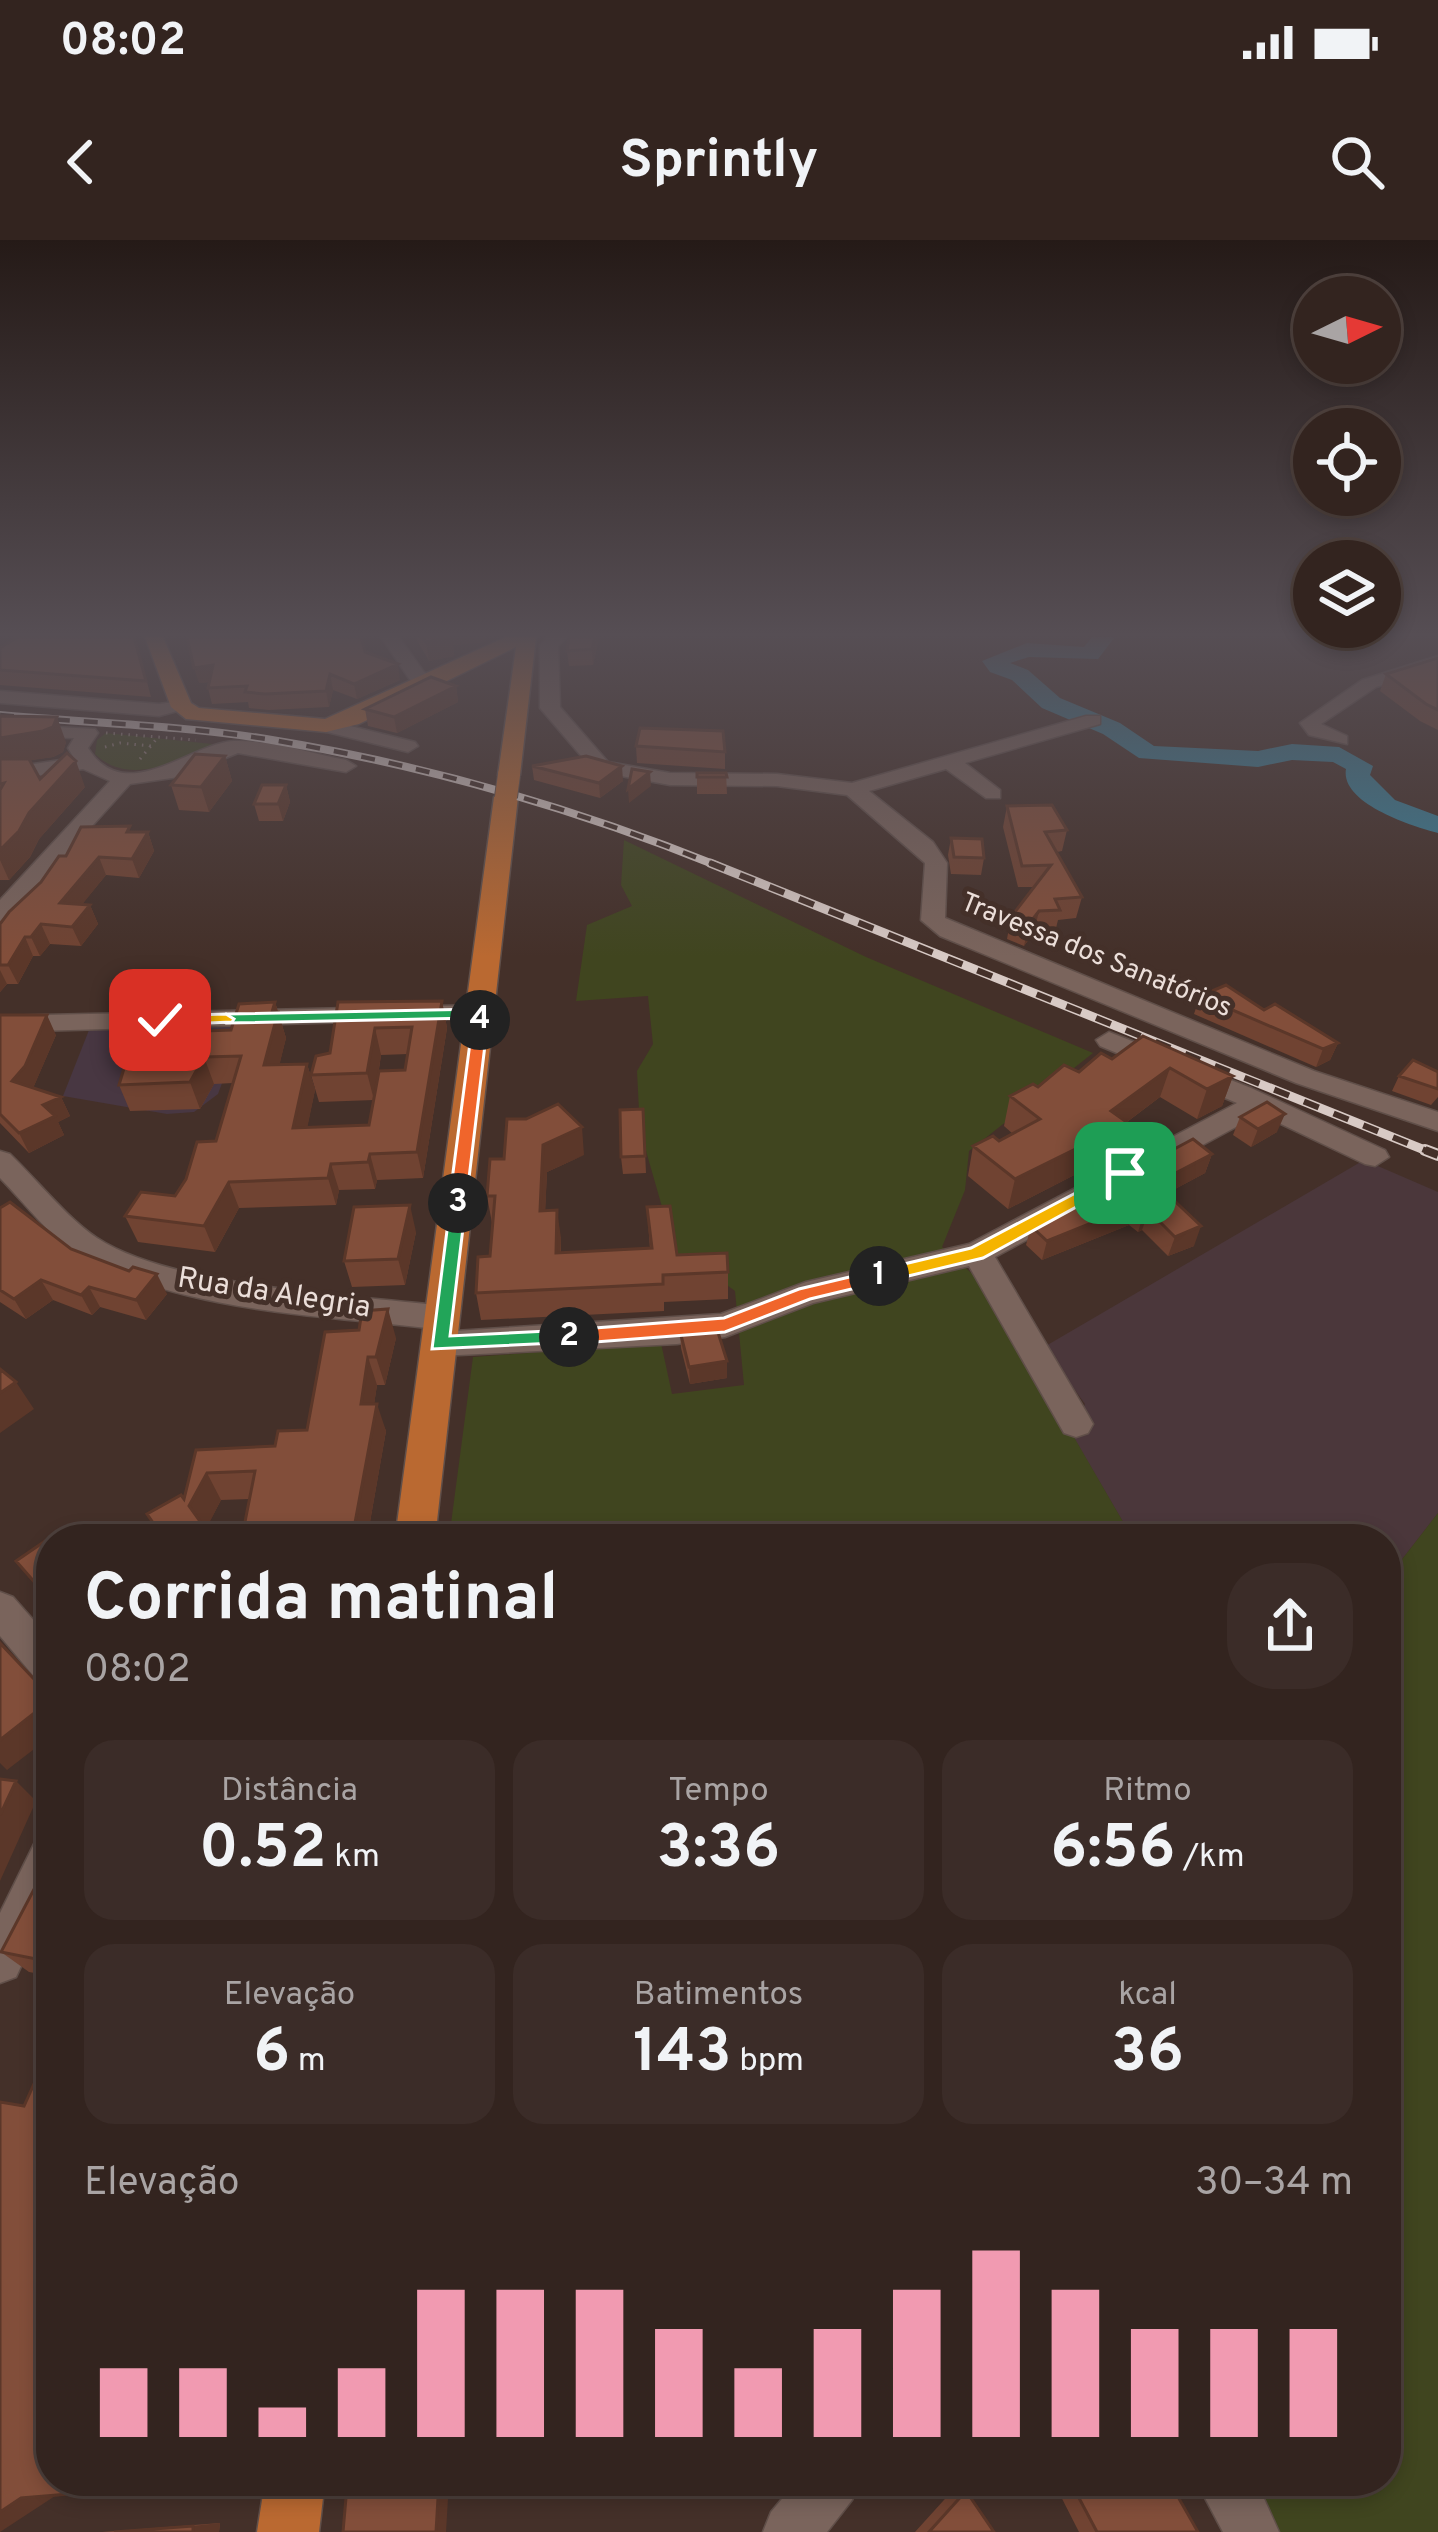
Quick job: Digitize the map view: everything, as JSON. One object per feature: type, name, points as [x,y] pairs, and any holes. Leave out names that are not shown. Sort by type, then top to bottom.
[{"type":"main road","points":[[417,1524],[513,744]]},
{"type":"main road","points":[[288,2532],[293,2496]]},
{"type":"street","points":[[81,744],[78,748],[97,772],[125,777],[177,771],[231,747],[346,766]]},
{"type":"street","points":[[400,744],[408,746]]},
{"type":"street","points":[[581,744],[601,767],[670,778],[777,780],[853,789],[1007,744]]},
{"type":"street","points":[[0,775],[87,755]]},
{"type":"street","points":[[949,760],[994,794]]},
{"type":"street","points":[[0,914],[125,777]]},
{"type":"street","name":"Travessa dos Sanatórios","points":[[853,789],[925,847],[936,863],[934,920],[948,931],[1305,1077],[1438,1122]]},
{"type":"street","points":[[0,1024],[481,1013]]},
{"type":"street","points":[[1109,1040],[1375,1157]]},
{"type":"street","name":"Rua da Alegria","points":[[0,1161],[87,1246],[162,1276],[441,1331],[676,1332],[725,1325],[806,1293],[976,1253],[1257,1104]]},
{"type":"street","points":[[976,1253],[1076,1424]]},
{"type":"street","points":[[0,1609],[36,1651]]},
{"type":"street","points":[[0,1960],[36,1886]]},
{"type":"street","points":[[791,2532],[821,2496]]},
{"type":"street","points":[[1234,2496],[1251,2532]]},
{"type":"path","points":[[211,744],[231,747]]},
{"type":"path","points":[[87,755],[151,746]]},
{"type":"path","points":[[125,777],[151,746]]},
{"type":"shaded area","points":[[244,1023],[218,1094],[194,1112],[167,1114],[63,1096],[91,1025]]},
{"type":"shaded area","points":[[1364,1160],[1438,1192],[1438,1513],[1401,1561],[1401,1524],[1124,1524],[1071,1433],[1085,1404],[1044,1347]]},
{"type":"green space","points":[[96,744],[213,746],[138,770],[108,764],[95,754]]},
{"type":"green space","points":[[624,840],[866,957],[1093,1053],[969,1151],[965,1190],[942,1247],[987,1287],[1124,1524],[451,1524],[473,1357],[661,1343],[672,1394],[744,1385],[735,1291],[712,1274],[679,1266],[640,1130],[637,1071],[653,1044],[648,996],[576,1001],[587,925],[632,906],[621,885]]},
{"type":"green space","points":[[1438,1513],[1438,2532],[1232,2532],[1232,2496],[1401,2496],[1401,1561]]},
{"type":"building","points":[[724,744],[725,752],[636,746]]},
{"type":"building","points":[[67,753],[76,761],[0,850],[4,783],[0,784],[0,759],[29,759],[40,779]]},
{"type":"building","points":[[195,754],[225,756],[201,787],[171,785]]},
{"type":"building","points":[[586,756],[622,766],[599,783],[532,766]]},
{"type":"building","points":[[632,769],[650,772],[628,789]]},
{"type":"building","points":[[697,773],[726,773],[727,777],[697,777]]},
{"type":"building","points":[[262,785],[286,785],[278,804],[254,804]]},
{"type":"building","points":[[1052,805],[1067,830],[1045,832],[1082,897],[1055,899],[1060,910],[1039,911],[1029,924],[1011,917],[1051,865],[1022,866],[1007,806]]},
{"type":"building","points":[[130,826],[127,832],[148,832],[132,859],[99,857],[60,903],[90,905],[72,927],[41,924],[31,937],[25,937],[8,965],[0,965],[0,924],[59,856],[66,856],[81,827]]},
{"type":"building","points":[[951,838],[982,839],[984,858],[954,857]]},
{"type":"building","points":[[1226,985],[1264,1010],[1275,1004],[1338,1043],[1323,1049],[1200,996]]},
{"type":"building","points":[[442,1001],[417,1152],[370,1154],[368,1162],[331,1164],[328,1178],[229,1182],[204,1226],[125,1216],[141,1192],[175,1196],[186,1179],[197,1142],[216,1141],[241,1056],[204,1057],[190,1082],[119,1085],[140,1015],[183,1014],[176,1032],[231,1030],[239,1004],[275,1002],[272,1012],[278,1012],[264,1065],[307,1064],[293,1128],[369,1125],[379,1071],[405,1070],[412,1027],[375,1028],[367,1073],[311,1075],[316,1056],[330,1053],[338,1002]]},
{"type":"building","points":[[0,1015],[47,1015],[25,1066],[12,1081],[61,1097],[43,1105],[55,1116],[19,1133],[0,1114]]},
{"type":"building","points":[[1143,1036],[1233,1076],[1207,1089],[1170,1068],[1111,1111],[1128,1123],[1015,1179],[973,1146],[993,1136],[999,1141],[1040,1119],[1010,1096],[1033,1084],[1038,1087],[1064,1065],[1079,1072],[1101,1053],[1112,1059]]},
{"type":"building","points":[[1413,1060],[1438,1072],[1438,1089],[1399,1076]]},
{"type":"building","points":[[1267,1102],[1285,1114],[1258,1129],[1240,1117]]},
{"type":"building","points":[[558,1104],[582,1127],[543,1145],[540,1211],[557,1210],[556,1253],[652,1248],[647,1207],[670,1206],[677,1255],[727,1253],[728,1272],[663,1275],[663,1284],[476,1293],[478,1257],[490,1256],[495,1196],[487,1196],[490,1159],[504,1159],[507,1119],[526,1119]]},
{"type":"building","points":[[643,1109],[645,1156],[621,1157],[620,1110]]},
{"type":"building","points":[[1193,1139],[1212,1154],[1170,1176],[1178,1182],[1162,1189],[1201,1226],[1175,1237],[1149,1211],[1144,1213],[1136,1205],[1047,1241],[1031,1226]]},
{"type":"building","points":[[10,1202],[71,1249],[129,1271],[133,1267],[157,1274],[136,1300],[89,1287],[81,1295],[41,1280],[14,1299],[0,1290],[0,1208]]},
{"type":"building","points":[[410,1205],[398,1259],[344,1261],[354,1207]]},
{"type":"building","points":[[388,1309],[376,1357],[368,1357],[361,1404],[377,1404],[355,1524],[245,1524],[255,1471],[207,1473],[189,1506],[202,1524],[154,1524],[147,1514],[181,1495],[184,1499],[196,1450],[275,1446],[278,1431],[307,1430],[325,1332],[359,1330],[362,1311]]},
{"type":"building","points":[[716,1326],[727,1361],[689,1367],[680,1331]]},
{"type":"building","points":[[0,1369],[16,1382],[0,1393]]},
{"type":"building","points":[[36,1547],[36,1584],[16,1561]]},
{"type":"building","points":[[0,1643],[36,1681],[36,1712],[0,1740]]},
{"type":"building","points":[[0,1779],[16,1781],[0,1815]]},
{"type":"building","points":[[36,1886],[36,1959],[1,1952]]},
{"type":"building","points":[[36,2079],[36,2496],[45,2496],[21,2498],[0,2512],[0,2102],[24,2106]]},
{"type":"building","points":[[346,2496],[438,2496],[436,2532],[343,2532]]},
{"type":"building","points":[[961,2496],[969,2496],[994,2532],[929,2532]]},
{"type":"building","points":[[1078,2496],[1178,2496],[1198,2532],[1097,2532]]},
{"type":"building","points":[[193,2526],[193,2532],[114,2532]]},
{"type":"waterway","points":[[1135,744],[1148,753],[1258,759],[1292,752],[1339,755],[1360,766],[1356,776],[1385,806],[1438,825]]},
{"type":"railway","points":[[293,744],[382,761],[552,806],[711,864]]},
{"type":"railway","points":[[711,864],[718,866]]},
{"type":"railway","points":[[711,864],[1432,1153]]},
{"type":"railway","points":[[1425,1150],[1438,1155]]},
{"type":"route","points":[[160,1020],[481,1013],[439,1344],[676,1332],[725,1325],[806,1293],[976,1253],[1125,1173]]}]
